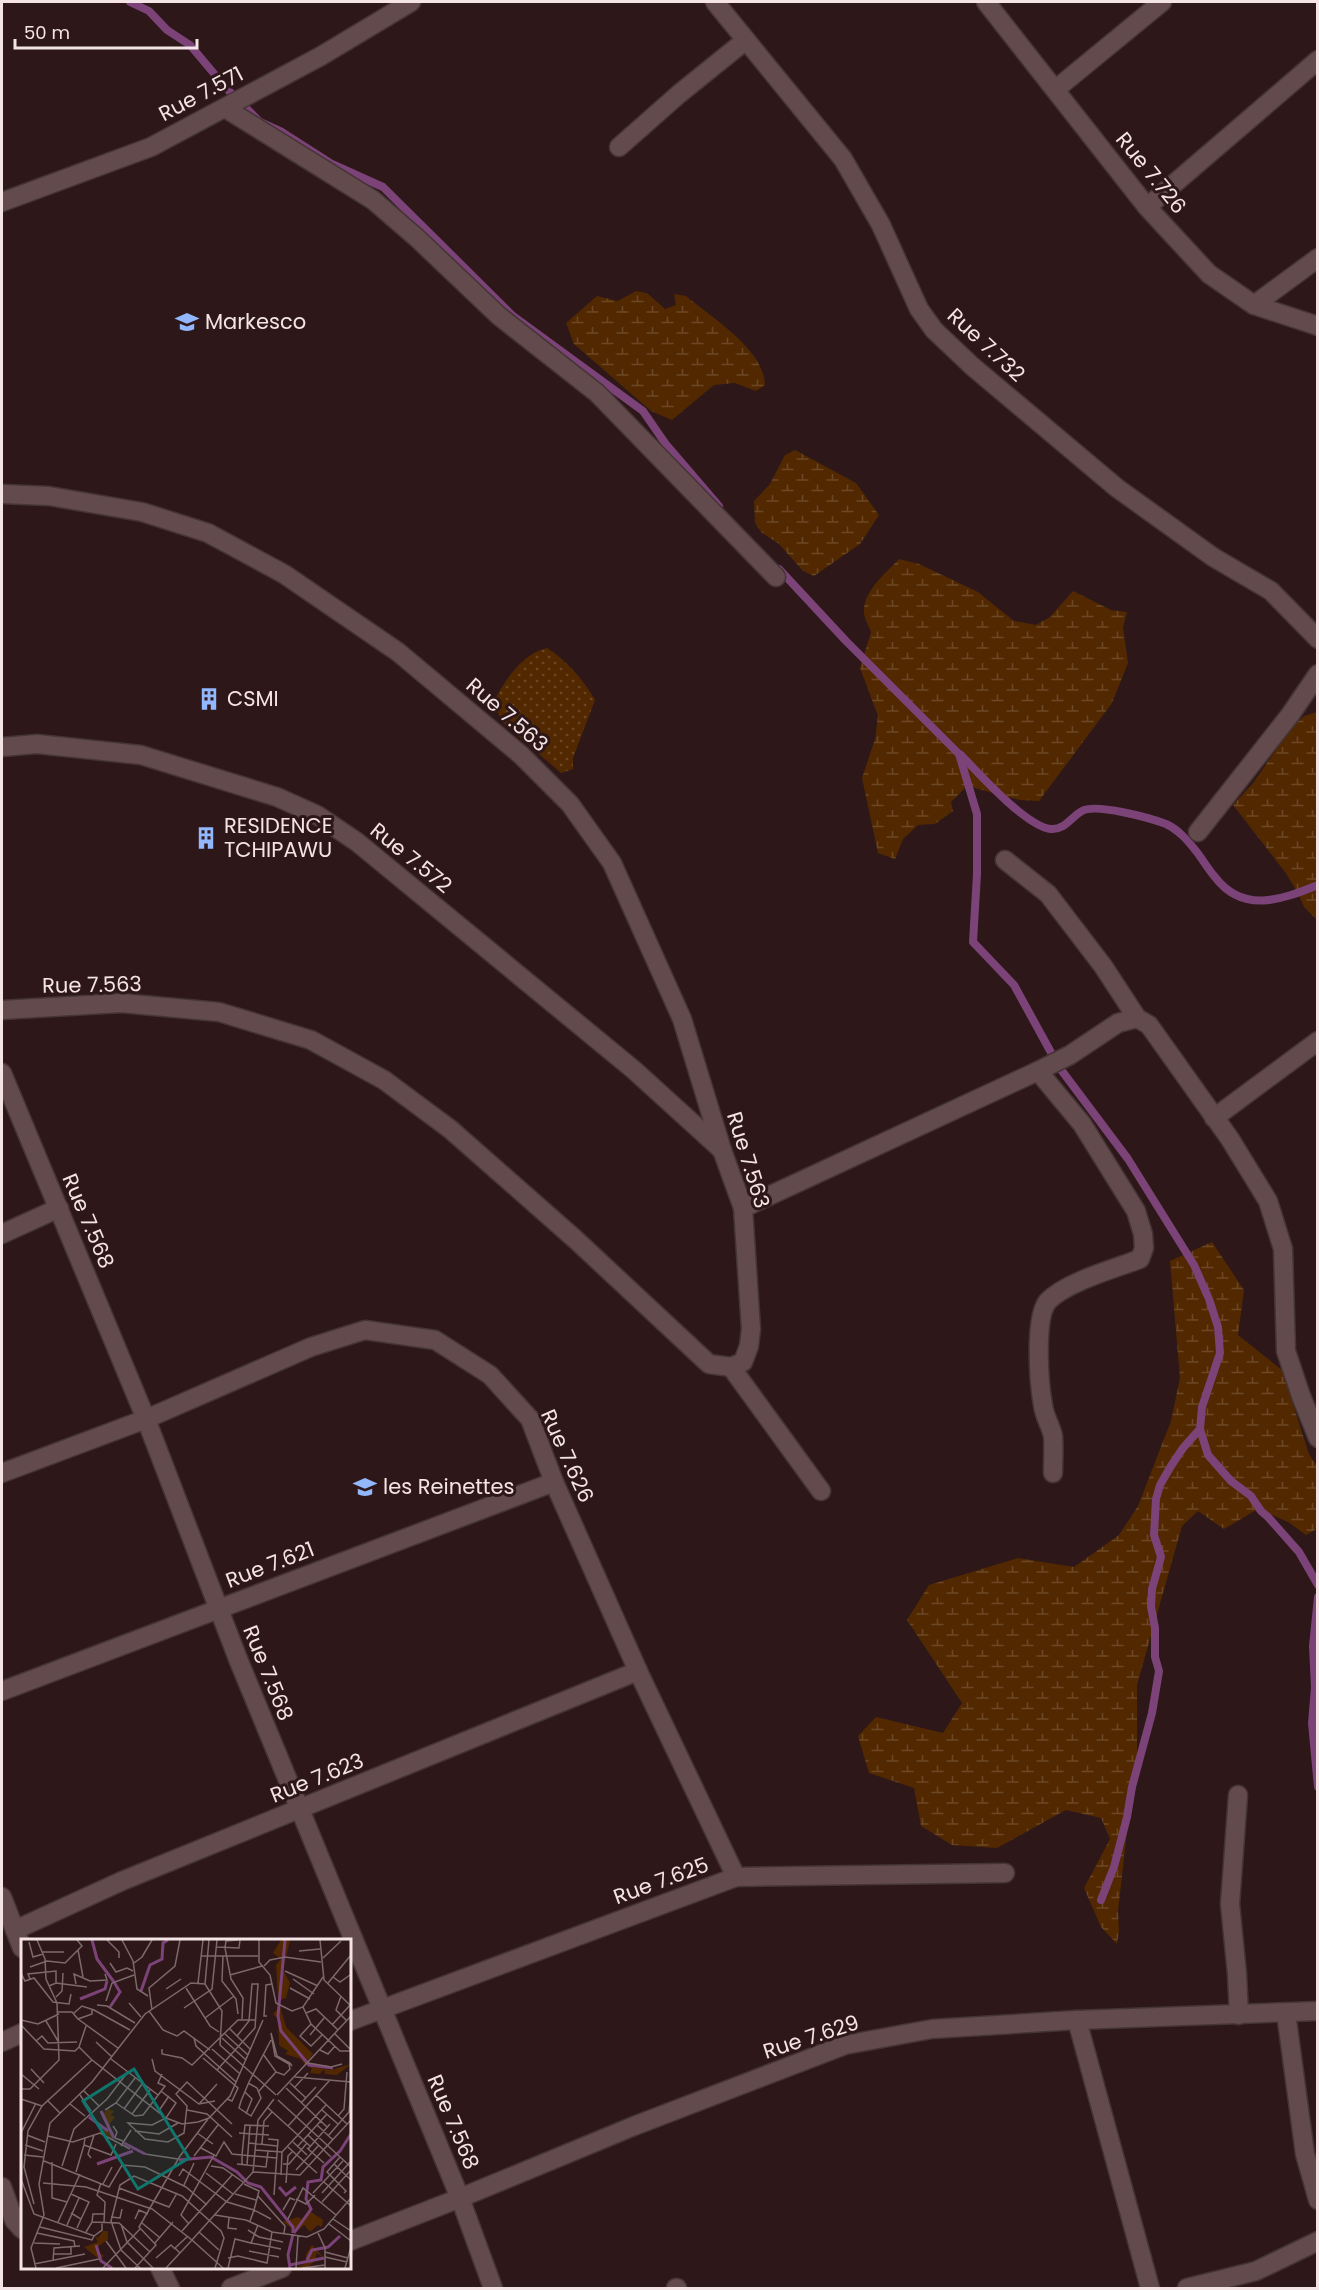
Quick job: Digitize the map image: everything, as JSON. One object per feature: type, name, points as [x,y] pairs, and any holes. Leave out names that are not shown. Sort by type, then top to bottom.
[{"type":"street","name":"Rue 7.571","points":[[2,202],[151,147],[321,56],[411,2]]},
{"type":"street","name":"Rue 7.732","points":[[715,2],[843,159],[881,225],[919,309],[934,330],[972,366],[1117,488],[1213,557],[1271,591],[1317,639]]},
{"type":"street","name":"Rue 7.726","points":[[986,2],[1147,207],[1209,274],[1254,305],[1317,326]]},
{"type":"street","points":[[1056,89],[1162,2]]},
{"type":"street","points":[[619,147],[679,94],[746,40]]},
{"type":"street","points":[[1147,207],[1317,60]]},
{"type":"street","points":[[225,108],[373,200],[499,316],[597,393],[776,577]]},
{"type":"street","points":[[1254,305],[1317,258]]},
{"type":"street","name":"Rue 7.563","points":[[2,494],[49,496],[142,512],[208,533],[284,574],[398,652],[521,755],[570,804],[612,863],[682,1019],[722,1150],[743,1208],[751,1329],[743,1362],[731,1367],[709,1364],[575,1239],[450,1129],[384,1080],[311,1040],[219,1012],[121,1003],[2,1010]]},
{"type":"street","points":[[1198,832],[1290,715],[1317,674]]},
{"type":"street","name":"Rue 7.572","points":[[2,747],[37,744],[141,755],[277,797],[317,815],[357,842],[634,1070],[722,1150]]},
{"type":"street","points":[[1005,860],[1048,894],[1103,966],[1137,1018],[1149,1025],[1230,1139],[1268,1201],[1283,1249],[1286,1351],[1300,1396],[1317,1438]]},
{"type":"street","points":[[743,1208],[1070,1055],[1118,1023],[1137,1018]]},
{"type":"street","points":[[1214,1118],[1317,1041]]},
{"type":"street","points":[[1045,1067],[1136,1211],[1143,1234],[1140,1259],[1059,1292],[1047,1302],[1041,1314],[1039,1333],[1043,1407],[1053,1436],[1053,1473]]},
{"type":"street","name":"Rue 7.568","points":[[2,1074],[146,1419],[218,1608],[460,2198],[493,2289]]},
{"type":"street","points":[[2,1234],[59,1208]]},
{"type":"street","name":"Rue 7.626","points":[[2,1473],[146,1419],[311,1347],[365,1330],[435,1340],[490,1375],[530,1419],[554,1482],[638,1671],[736,1877]]},
{"type":"street","points":[[731,1367],[821,1491]]},
{"type":"street","name":"Rue 7.621","points":[[2,1691],[554,1482]]},
{"type":"street","name":"Rue 7.623","points":[[15,1930],[122,1881],[638,1671]]},
{"type":"street","points":[[1238,1796],[1230,1904],[1239,2015]]},
{"type":"street","name":"Rue 7.625","points":[[351,2021],[736,1877],[1005,1873]]},
{"type":"street","points":[[2,1897],[21,1945]]},
{"type":"street","name":"Rue 7.629","points":[[351,2241],[634,2126],[845,2045],[932,2029],[1077,2020],[1317,2010]]},
{"type":"street","points":[[1286,2013],[1305,2154],[1317,2200]]},
{"type":"street","points":[[1077,2020],[1150,2289]]},
{"type":"street","points":[[2,2042],[21,2033]]},
{"type":"street","points":[[2,2187],[14,2220],[21,2228]]},
{"type":"street","points":[[1187,2289],[1256,2271],[1317,2241]]},
{"type":"street","points":[[160,2269],[170,2289]]},
{"type":"street","points":[[231,2289],[280,2269]]},
{"type":"green space","points":[[636,291],[647,293],[665,309],[676,305],[674,294],[686,296],[735,335],[746,347],[756,359],[765,385],[756,391],[735,383],[714,385],[672,420],[651,411],[574,344],[566,323],[597,296],[618,301]]},
{"type":"green space","points":[[795,450],[856,483],[879,515],[860,544],[814,576],[803,571],[779,544],[761,532],[755,523],[754,501],[770,484],[785,455]]},
{"type":"green space","points":[[899,559],[919,564],[978,592],[1014,621],[1036,625],[1050,617],[1073,591],[1111,610],[1127,612],[1123,627],[1128,663],[1112,703],[1039,801],[1020,800],[967,786],[951,802],[953,811],[935,824],[918,825],[903,839],[895,859],[878,853],[862,778],[875,739],[878,716],[860,668],[871,632],[865,618],[864,606],[876,584]]},
{"type":"green space","points":[[547,648],[574,671],[595,700],[573,758],[573,769],[561,773],[501,721],[494,701],[509,676],[523,661],[530,655]]},
{"type":"green space","points":[[1317,712],[1317,920],[1304,907],[1285,872],[1233,805],[1253,783],[1292,727],[1304,716]]},
{"type":"green space","points":[[1212,1242],[1244,1290],[1238,1335],[1282,1370],[1309,1454],[1317,1466],[1317,1525],[1315,1530],[1306,1535],[1288,1522],[1258,1509],[1224,1529],[1198,1511],[1182,1526],[1137,1685],[1137,1776],[1132,1787],[1118,1911],[1117,1944],[1101,1927],[1084,1888],[1110,1839],[1101,1818],[1066,1810],[997,1848],[952,1845],[921,1826],[914,1788],[869,1773],[858,1736],[876,1717],[943,1733],[962,1703],[907,1620],[929,1585],[1018,1558],[1074,1567],[1119,1535],[1138,1506],[1171,1421],[1180,1378],[1170,1261]]},
{"type":"waterway","points":[[130,2],[149,11],[167,30],[190,45],[227,89],[260,122],[282,132],[332,164],[383,187],[513,316],[643,411],[665,443],[719,506]]},
{"type":"waterway","points":[[779,569],[846,641],[959,754],[977,814],[977,874],[973,942],[1014,985],[1059,1067],[1128,1159],[1194,1265],[1218,1327],[1220,1353],[1202,1407],[1200,1429],[1208,1455],[1231,1481],[1251,1496],[1261,1511],[1299,1552],[1318,1585]]},
{"type":"waterway","points":[[961,755],[1017,810],[1041,826],[1056,829],[1082,811],[1089,809],[1123,812],[1158,821],[1175,829],[1190,843],[1226,889],[1238,896],[1250,900],[1277,899],[1318,885]]},
{"type":"waterway","points":[[1101,1900],[1114,1867],[1127,1817],[1132,1787],[1152,1713],[1159,1671],[1155,1657],[1155,1628],[1151,1607],[1152,1589],[1161,1557],[1154,1535],[1156,1499],[1160,1485],[1171,1466],[1200,1429]]},
{"type":"waterway","points":[[1318,1597],[1313,1646],[1315,1687],[1312,1723],[1318,1787]]},
{"type":"place","name":"Markesco","points":[[187,322]]},
{"type":"place","name":"CSMI","points":[[209,699]]},
{"type":"place","name":"RESIDENCE TCHIPAWU","points":[[206,838]]},
{"type":"place","name":"les Reinettes","points":[[365,1487]]}]
